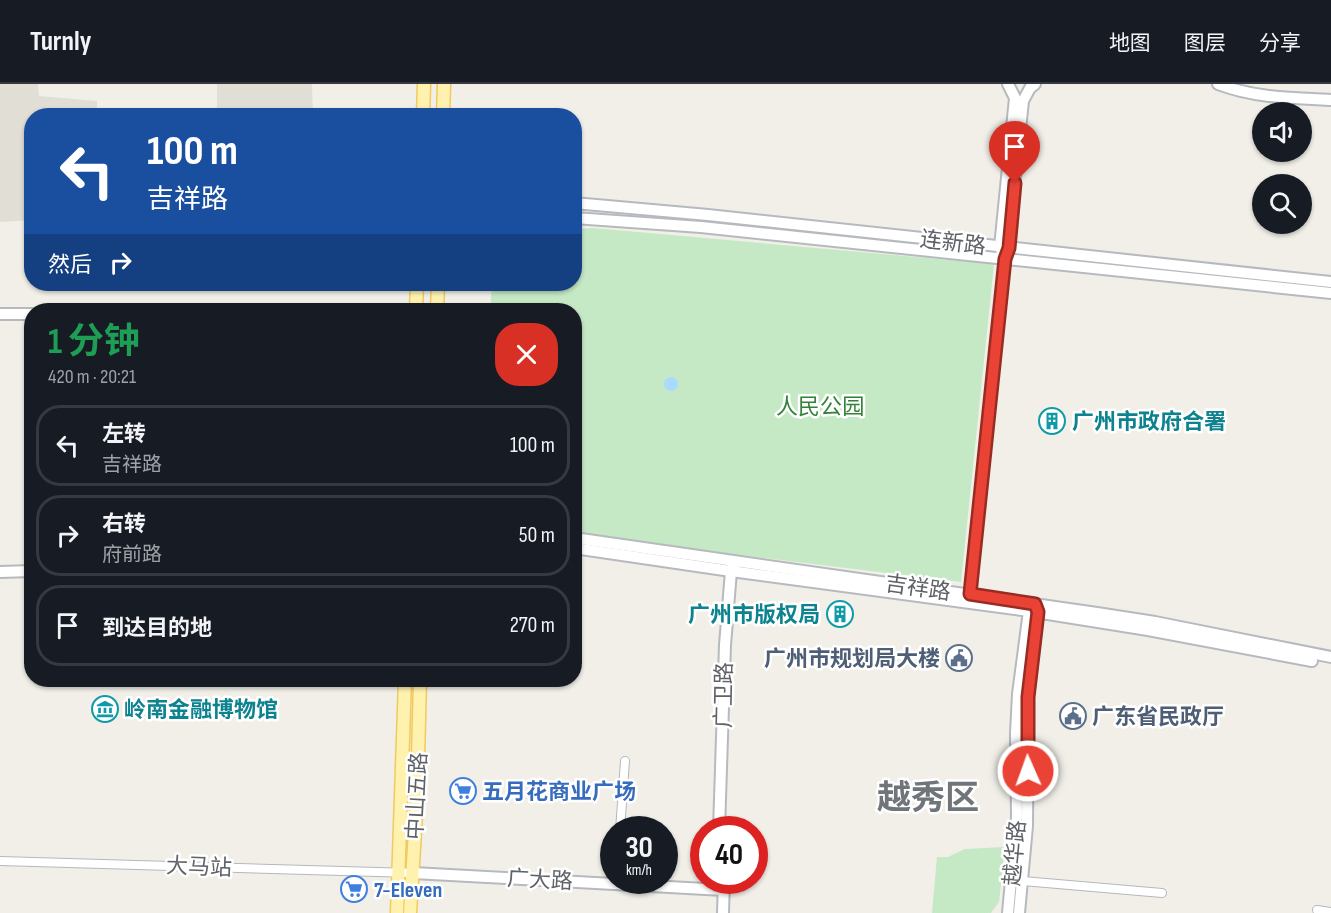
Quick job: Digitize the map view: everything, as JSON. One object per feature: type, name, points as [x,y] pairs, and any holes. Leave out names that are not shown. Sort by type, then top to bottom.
[{"type":"main road","points":[[423,108],[424,84]]},
{"type":"main road","points":[[443,108],[444,84]]},
{"type":"main road","name":"中山五路","points":[[397,913],[405,687]]},
{"type":"main road","name":"中山五路","points":[[410,913],[417,798],[420,687]]},
{"type":"street","points":[[1004,252],[1014,108],[1014,93],[1008,84]]},
{"type":"street","points":[[970,594],[1004,252],[1023,101],[1035,84]]},
{"type":"street","points":[[1218,84],[1238,91],[1265,96],[1331,100]]},
{"type":"street","name":"连新路","points":[[582,204],[708,214],[1331,293]]},
{"type":"street","name":"连新路","points":[[582,219],[1004,252],[1331,282]]},
{"type":"street","points":[[0,314],[24,314]]},
{"type":"street","name":"吉祥路","points":[[582,540],[734,569],[970,594],[1034,609],[1331,664]]},
{"type":"street","name":"吉祥路","points":[[582,549],[1034,609],[1155,622],[1331,657]]},
{"type":"street","name":"广卫路","points":[[719,816],[725,645],[734,569]]},
{"type":"street","name":"广卫路","points":[[726,816],[734,569]]},
{"type":"street","points":[[0,572],[24,571]]},
{"type":"street","name":"越华路","points":[[1019,913],[1028,806],[1028,697],[1034,609]]},
{"type":"street","name":"越华路","points":[[1008,913],[1017,816],[1018,694],[1034,609]]},
{"type":"street","points":[[621,816],[625,760]]},
{"type":"street","name":"大马站","points":[[0,861],[398,872]]},
{"type":"street","name":"广大路","points":[[398,872],[600,881]]},
{"type":"street","points":[[1023,881],[1162,893]]},
{"type":"street","points":[[717,913],[720,894]]},
{"type":"street","points":[[722,894],[723,913]]},
{"type":"street","points":[[1317,910],[1331,912]]},
{"type":"shaded area","points":[[0,84],[38,84],[39,96],[97,101],[97,108],[24,108],[24,220],[0,222]]},
{"type":"shaded area","points":[[217,84],[312,84],[313,108],[217,108]]},
{"type":"green space","name":"人民公园","points":[[582,229],[994,264],[961,582],[582,536],[582,303],[491,303],[491,291],[582,291]]},
{"type":"green space","points":[[1005,847],[999,902],[991,913],[932,913],[937,857],[948,857],[965,849]]},
{"type":"water","points":[[668,377],[674,377],[678,384],[674,391],[668,391],[664,387],[664,381]]},
{"type":"place","name":"广州市政府合署","points":[[1052,421]]},
{"type":"place","name":"广州市版权局","points":[[840,614]]},
{"type":"place","name":"广州市规划局大楼","points":[[959,658]]},
{"type":"place","name":"岭南金融博物馆","points":[[105,709]]},
{"type":"place","name":"广东省民政厅","points":[[1073,716]]},
{"type":"place","name":"五月花商业广场","points":[[463,791]]},
{"type":"place","name":"7-Eleven","points":[[354,889]]},
{"type":"district","name":"越秀区","points":[[928,797]]},
{"type":"route","points":[[1015,183],[1009,248],[1005,259],[993,363],[970,594],[1035,604],[1038,612],[1028,697],[1028,771]]}]
